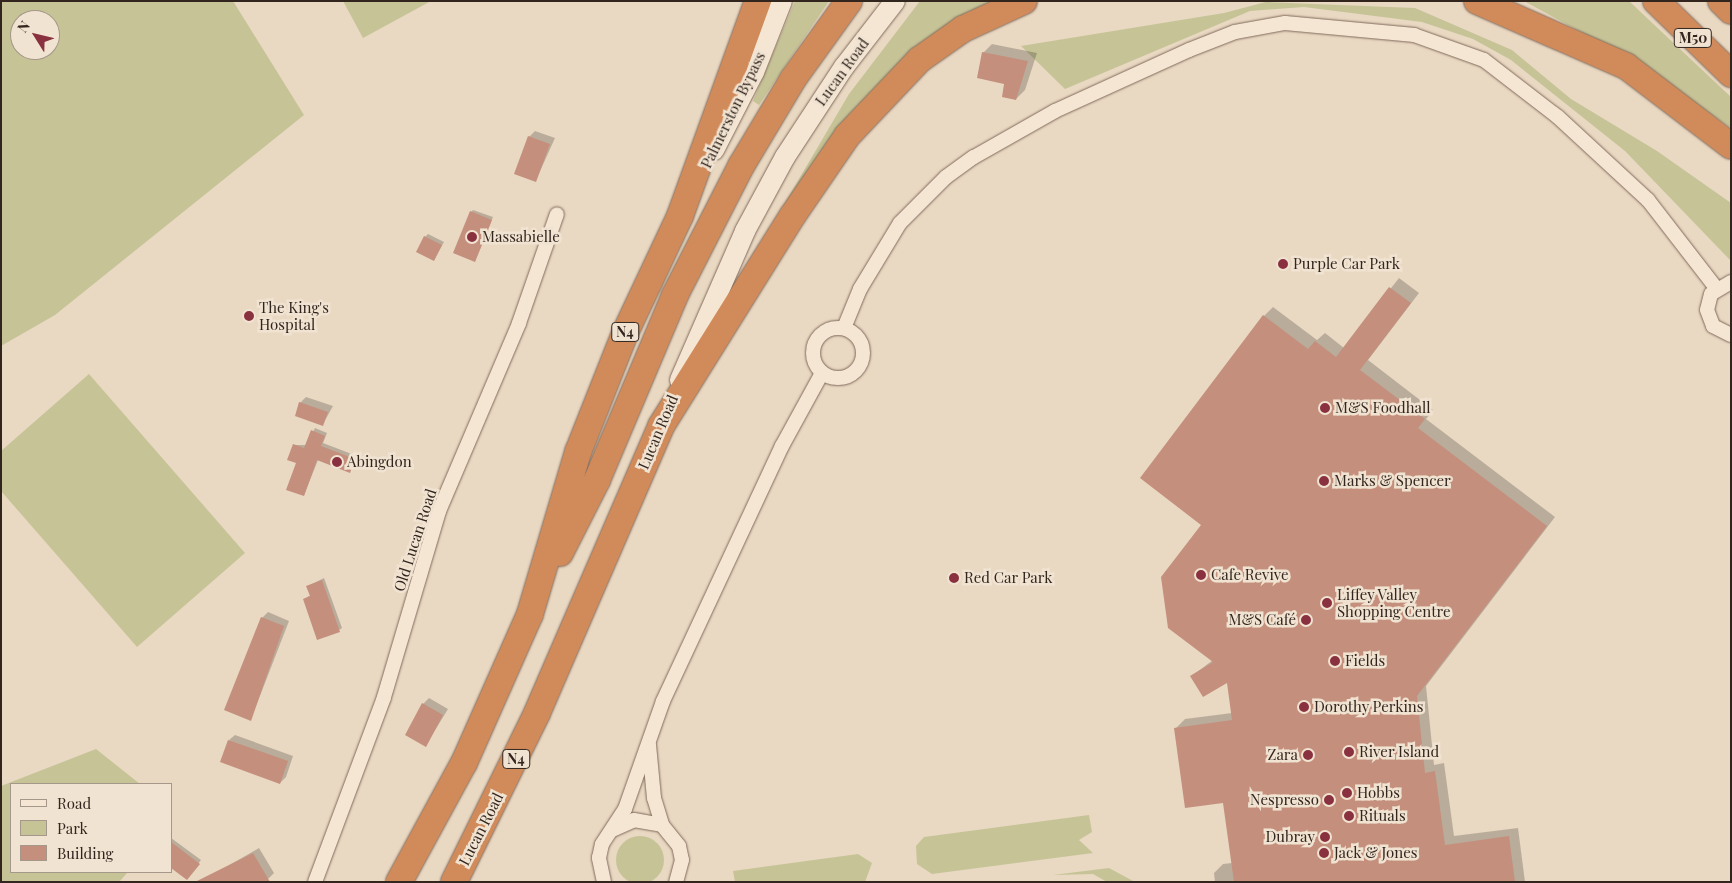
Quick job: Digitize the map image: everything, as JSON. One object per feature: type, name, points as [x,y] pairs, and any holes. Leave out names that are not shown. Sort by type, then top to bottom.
[{"type":"highway","points":[[680,216],[758,1]]},
{"type":"highway","points":[[530,614],[597,480],[675,295],[741,166],[793,79],[849,1]]},
{"type":"highway","points":[[662,426],[793,215],[874,103],[919,60],[963,29],[1024,1]]},
{"type":"highway","points":[[1477,1],[1626,66],[1731,146]]},
{"type":"highway","name":"M50","points":[[1656,1],[1731,74]]},
{"type":"highway","points":[[1721,1],[1731,11]]},
{"type":"highway","name":"N4","points":[[399,882],[464,763],[530,614],[598,400],[680,216]]},
{"type":"highway","name":"Lucan Road","points":[[454,882],[537,713],[662,426]]},
{"type":"main road","name":"Palmerston Bypass","points":[[680,216],[754,72],[782,1]]},
{"type":"main road","name":"Lucan Road","points":[[662,426],[705,319],[781,164],[838,74],[895,1]]},
{"type":"street","points":[[844,328],[860,289],[900,223],[946,177],[974,157],[1055,111],[1189,50],[1235,32],[1285,23],[1414,35],[1484,60],[1558,118],[1648,200],[1716,288]]},
{"type":"street","name":"Old Lucan Road","points":[[315,882],[384,696],[439,511],[519,323],[558,214]]},
{"type":"street","points":[[1731,282],[1716,288],[1707,302],[1708,319],[1716,329],[1731,335]]},
{"type":"street","points":[[844,328],[860,341],[861,362],[846,377],[822,373],[813,359],[815,342],[827,330],[844,328]]},
{"type":"street","points":[[604,882],[599,858],[610,832],[625,809],[649,737],[782,446],[822,373]]},
{"type":"street","points":[[649,737],[654,798],[662,825],[679,846],[682,860],[676,882]]},
{"type":"street","points":[[610,832],[634,820],[662,825]]},
{"type":"green space","points":[[1,1],[233,1],[304,115],[55,315],[1,346]]},
{"type":"green space","points":[[343,1],[431,1],[363,38]]},
{"type":"green space","points":[[795,1],[829,1],[759,105],[753,101]]},
{"type":"green space","points":[[920,1],[993,1],[928,40],[753,257],[849,94]]},
{"type":"green space","points":[[1524,1],[1629,1],[1731,97],[1731,128],[1639,64]]},
{"type":"green space","points":[[1266,2],[1415,8],[1512,50],[1571,99],[1657,151],[1731,203],[1731,261],[1625,151],[1511,60],[1473,39],[1422,22],[1304,7],[1250,11],[1065,89],[1021,46],[1224,13]]},
{"type":"green space","points":[[89,374],[245,553],[137,647],[1,491],[1,451]]},
{"type":"green space","points":[[96,749],[139,783],[10,783],[10,873],[127,873],[119,882],[1,882],[1,786]]},
{"type":"green space","points":[[1089,815],[1092,832],[1079,840],[1093,853],[932,874],[917,864],[916,846],[924,837]]},
{"type":"green space","points":[[640,836],[649,838],[657,843],[662,851],[664,860],[662,869],[657,877],[649,882],[640,884],[631,882],[623,877],[618,869],[616,860],[618,851],[623,843],[631,838]]},
{"type":"green space","points":[[858,854],[872,863],[865,882],[735,882],[733,871]]},
{"type":"green space","points":[[1109,868],[1135,882],[1107,882],[1093,874],[1053,875]]},
{"type":"building","points":[[982,52],[1028,61],[1016,100],[1002,97],[1004,84],[977,78]]},
{"type":"building","points":[[528,136],[550,144],[536,182],[514,174]]},
{"type":"building","name":"Massabielle","points":[[470,211],[492,220],[475,262],[453,253]]},
{"type":"building","points":[[424,236],[442,245],[434,261],[416,252]]},
{"type":"building","name":"Liffey Valley Shopping Centre","points":[[1389,287],[1411,303],[1360,370],[1425,419],[1418,428],[1547,526],[1417,696],[1425,773],[1435,771],[1445,845],[1509,836],[1515,882],[1234,882],[1223,803],[1185,808],[1174,728],[1232,720],[1227,683],[1203,697],[1190,676],[1213,662],[1168,628],[1161,577],[1201,525],[1140,478],[1263,315],[1308,349],[1315,341],[1336,357]]},
{"type":"building","points":[[299,402],[328,412],[323,426],[295,416]]},
{"type":"building","name":"Abingdon","points":[[311,430],[325,436],[321,446],[355,459],[350,473],[317,460],[304,496],[286,490],[296,463],[287,460],[293,444],[304,448]]},
{"type":"building","points":[[322,580],[340,632],[317,640],[303,599],[310,596],[306,586]]},
{"type":"building","points":[[261,617],[284,626],[251,721],[224,710]]},
{"type":"building","points":[[422,703],[443,715],[426,747],[405,735]]},
{"type":"building","points":[[228,740],[288,761],[280,784],[220,762]]},
{"type":"building","points":[[172,843],[200,864],[187,880],[172,869]]},
{"type":"building","points":[[253,853],[270,882],[195,882]]},
{"type":"place","name":"Massabielle","points":[[472,237]]},
{"type":"place","name":"Purple Car Park","points":[[1283,264]]},
{"type":"place","name":"The King's Hospital","points":[[249,316]]},
{"type":"place","name":"M&S Foodhall","points":[[1325,408]]},
{"type":"place","name":"Abingdon","points":[[337,462]]},
{"type":"place","name":"Marks & Spencer","points":[[1324,481]]},
{"type":"place","name":"Cafe Revive","points":[[1201,575]]},
{"type":"place","name":"Red Car Park","points":[[954,578]]},
{"type":"place","name":"Liffey Valley Shopping Centre","points":[[1327,603]]},
{"type":"place","name":"M&S Café","points":[[1306,620]]},
{"type":"place","name":"Fields","points":[[1335,661]]},
{"type":"place","name":"Dorothy Perkins","points":[[1304,707]]},
{"type":"place","name":"River Island","points":[[1349,752]]},
{"type":"place","name":"Zara","points":[[1308,755]]},
{"type":"place","name":"Hobbs","points":[[1347,793]]},
{"type":"place","name":"Nespresso","points":[[1329,800]]},
{"type":"place","name":"Rituals","points":[[1349,816]]},
{"type":"place","name":"Dubray","points":[[1325,837]]},
{"type":"place","name":"Jack & Jones","points":[[1324,853]]}]
